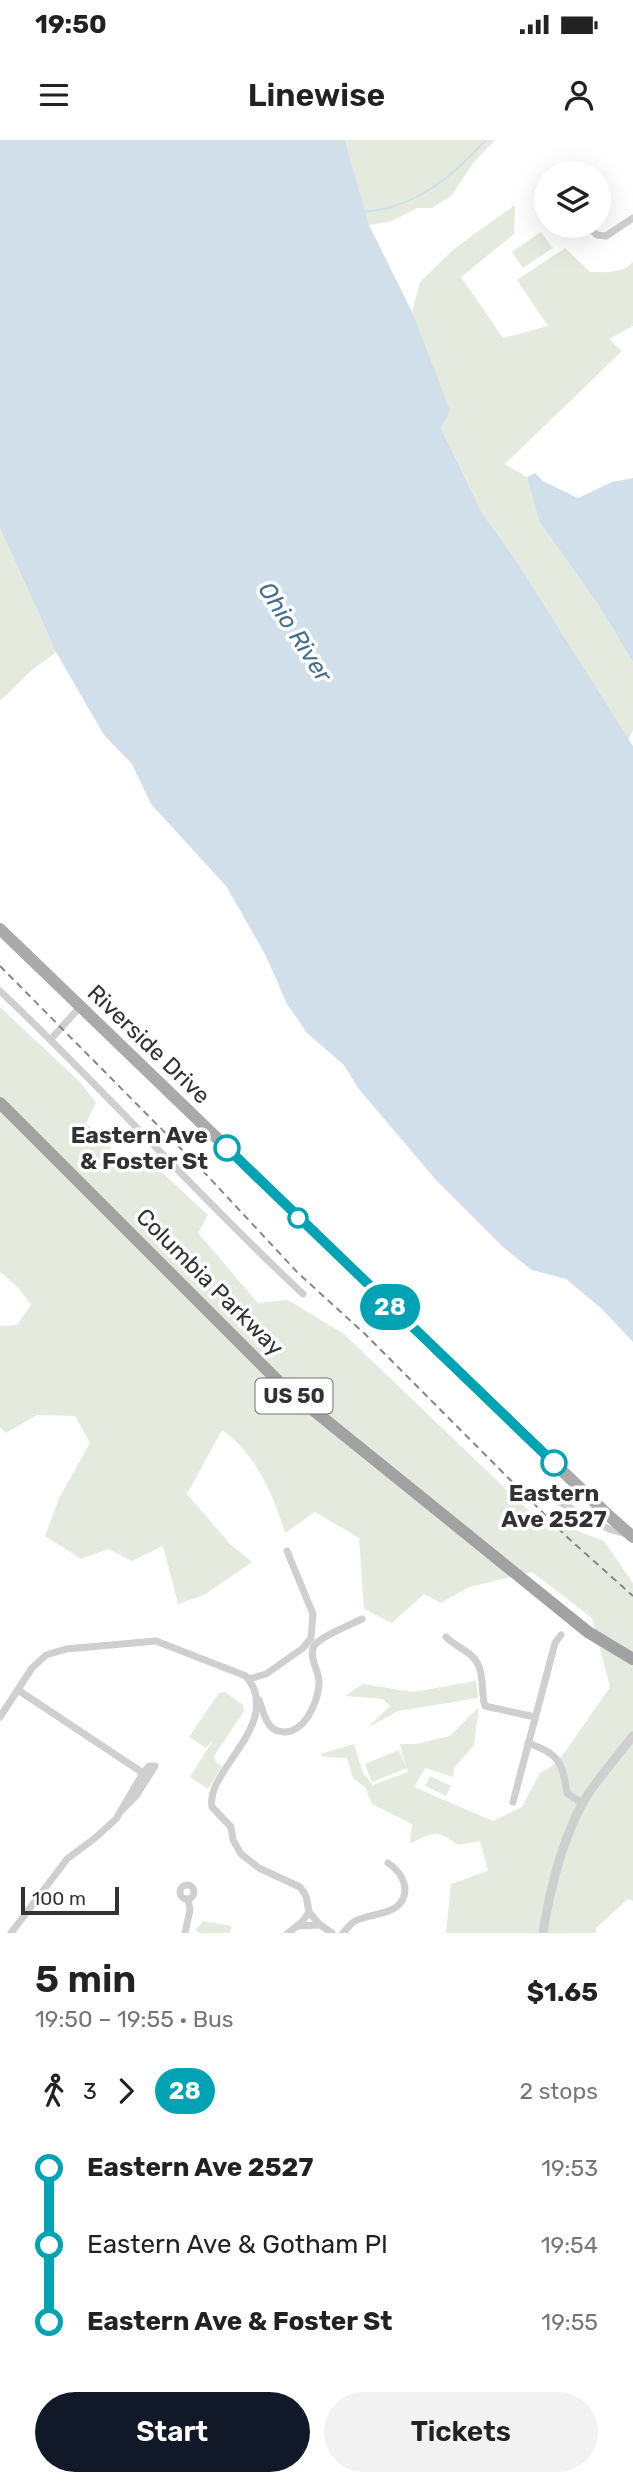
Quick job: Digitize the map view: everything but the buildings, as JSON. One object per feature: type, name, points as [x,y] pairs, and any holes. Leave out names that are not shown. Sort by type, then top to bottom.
[{"type":"highway","name":"Columbia Parkway","points":[[0,1102],[299,1400],[588,1632],[633,1659]]},
{"type":"main road","name":"Riverside Drive","points":[[0,929],[434,1350],[632,1536]]},
{"type":"street","points":[[611,233],[633,218]]},
{"type":"street","points":[[0,991],[256,1251],[303,1294]]},
{"type":"street","points":[[51,1040],[80,1007]]},
{"type":"street","points":[[550,1497],[609,1529],[632,1536]]},
{"type":"street","points":[[249,1679],[266,1674],[303,1648],[311,1638],[313,1614],[287,1551]]},
{"type":"street","points":[[0,1717],[32,1668],[41,1659],[54,1653],[146,1641],[158,1642],[240,1672],[249,1679],[267,1723],[275,1730],[286,1732],[300,1725],[312,1710],[318,1695],[319,1675],[312,1654],[313,1648],[319,1641],[362,1619]]},
{"type":"street","points":[[513,1802],[555,1643],[561,1636]]},
{"type":"street","points":[[446,1637],[477,1663],[485,1706],[535,1717]]},
{"type":"street","points":[[18,1690],[143,1773]]},
{"type":"street","points":[[257,1696],[250,1730],[213,1791],[212,1807],[231,1826],[233,1840],[241,1854],[259,1868],[300,1886],[306,1896],[309,1912],[320,1925],[332,1933]]},
{"type":"street","points":[[543,1933],[548,1900],[561,1853],[583,1804],[633,1736]]},
{"type":"street","points":[[528,1743],[555,1756],[562,1766],[567,1793],[583,1804]]},
{"type":"street","points":[[11,1933],[67,1859],[95,1838],[136,1796],[155,1766],[149,1766],[143,1773],[121,1811]]},
{"type":"street","points":[[343,1933],[355,1921],[389,1911],[401,1901],[405,1888],[402,1877],[388,1863]]},
{"type":"street","points":[[185,1933],[190,1910],[188,1899]]},
{"type":"street","points":[[288,1933],[298,1926],[309,1912]]},
{"type":"street","points":[[298,1926],[320,1925]]},
{"type":"shaded area","points":[[345,140],[495,140],[474,162],[451,196],[432,208],[417,208],[392,221],[369,225]]},
{"type":"shaded area","points":[[515,205],[514,234],[461,277],[503,338],[548,326],[517,280],[565,248],[590,272],[619,270],[633,262],[633,326],[609,339],[622,351],[505,464],[527,477],[539,521],[597,603],[633,662],[633,730],[628,741],[513,556],[482,513],[441,428],[412,312],[420,282],[454,249]]},
{"type":"shaded area","points":[[534,237],[546,238],[553,248],[523,268],[512,252]]},
{"type":"shaded area","points":[[0,528],[56,652],[31,671],[0,701]]},
{"type":"shaded area","points":[[0,1007],[81,1083],[96,1103],[86,1123],[134,1172],[152,1163],[208,1215],[198,1233],[258,1303],[288,1300],[344,1334],[531,1513],[604,1541],[633,1583],[633,1901],[628,1899],[596,1928],[596,1933],[446,1933],[451,1884],[488,1871],[480,1841],[458,1845],[444,1836],[434,1834],[410,1844],[412,1824],[372,1804],[365,1787],[353,1778],[347,1758],[323,1757],[320,1754],[354,1744],[363,1773],[373,1785],[408,1772],[407,1768],[372,1782],[365,1764],[399,1750],[406,1767],[400,1744],[416,1744],[450,1736],[479,1707],[474,1745],[454,1768],[453,1777],[425,1768],[414,1787],[493,1821],[522,1807],[540,1773],[552,1766],[565,1752],[610,1687],[592,1618],[532,1572],[469,1587],[441,1603],[424,1594],[392,1623],[364,1609],[359,1538],[315,1512],[285,1533],[262,1476],[244,1451],[222,1430],[187,1494],[230,1544],[252,1562],[204,1595],[178,1604],[163,1546],[132,1561],[108,1549],[81,1559],[45,1536],[59,1498],[90,1443],[75,1416],[37,1415],[6,1433],[0,1427],[0,1326],[17,1325],[31,1305],[19,1288],[0,1272]]},
{"type":"shaded area","points":[[476,1681],[478,1698],[398,1711],[367,1728],[390,1706],[383,1699],[345,1696],[363,1684],[413,1692]]},
{"type":"shaded area","points":[[225,1692],[243,1705],[244,1711],[214,1756],[216,1762],[222,1766],[208,1789],[190,1777],[214,1739],[206,1748],[189,1737],[219,1693]]},
{"type":"shaded area","points":[[430,1776],[451,1786],[446,1796],[425,1786]]},
{"type":"shaded area","points":[[203,1921],[232,1926],[230,1933],[199,1933],[196,1930]]},
{"type":"water","name":"Ohio River","points":[[0,140],[345,140],[369,225],[412,312],[450,410],[441,428],[482,513],[513,556],[633,746],[633,1342],[602,1309],[566,1279],[532,1270],[504,1248],[436,1180],[358,1088],[344,1065],[307,1033],[287,1004],[265,954],[226,886],[151,804],[132,764],[104,735],[56,652],[0,528]]},
{"type":"water","points":[[535,473],[543,481],[578,498],[612,482],[633,478],[633,662],[597,603],[539,521],[527,477]]},
{"type":"waterway","points":[[363,212],[405,202],[431,189],[486,140]]},
{"type":"railway","points":[[0,966],[203,1171],[298,1273],[365,1334],[567,1537],[633,1596]]},
{"type":"bus line","name":"28","points":[[227,1148],[554,1463]]},
{"type":"place","name":"Eastern Ave & Foster St","points":[[227,1148]]},
{"type":"place","name":"Eastern Ave 2527","points":[[554,1463]]}]
